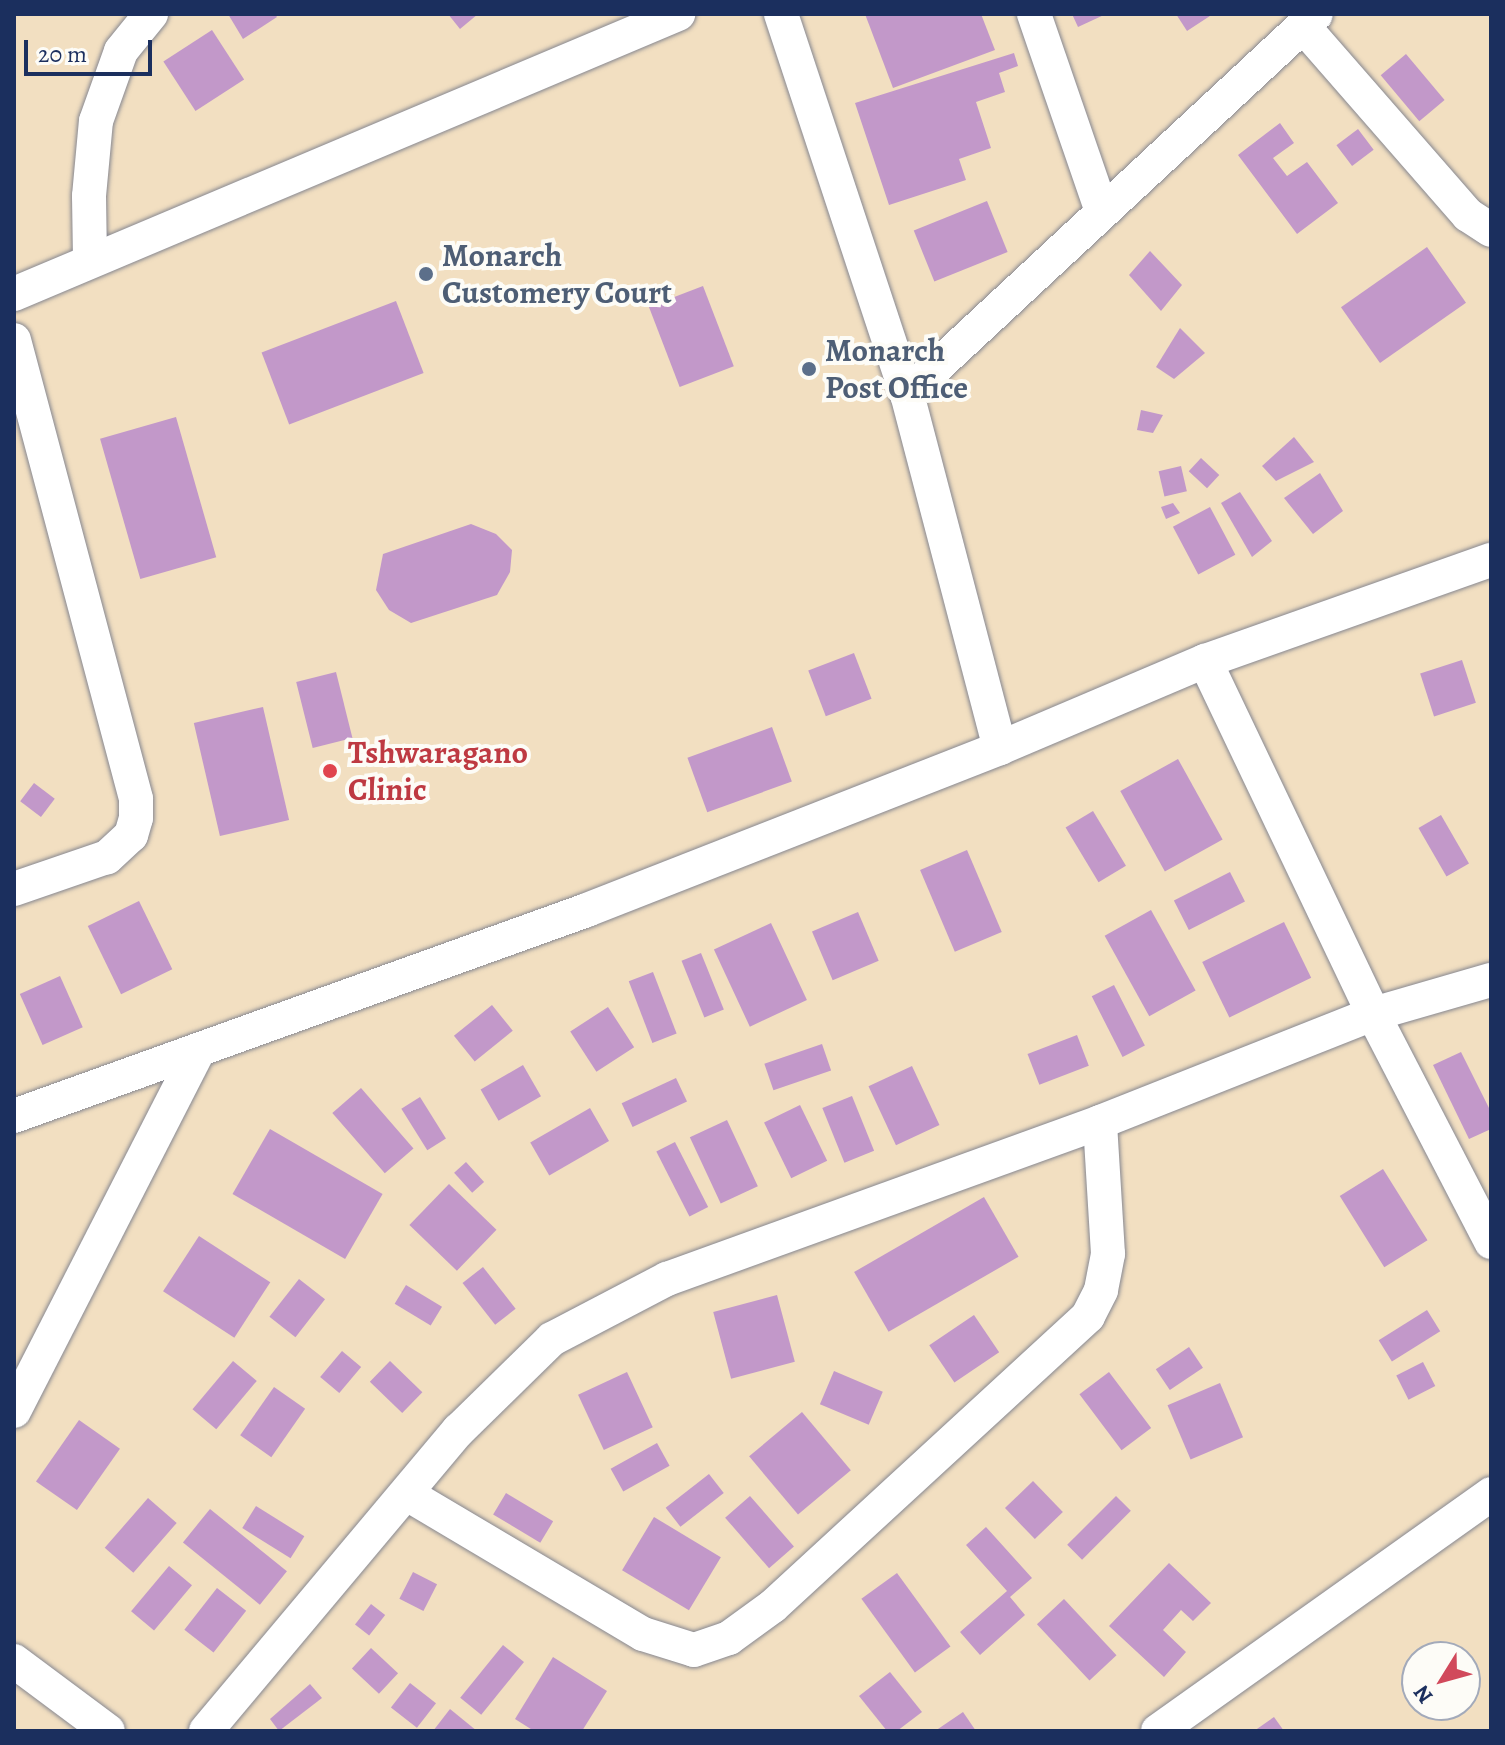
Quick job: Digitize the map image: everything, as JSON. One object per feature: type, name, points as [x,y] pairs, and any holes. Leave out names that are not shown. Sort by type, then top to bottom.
[{"type":"street","points":[[90,260],[89,196],[96,121],[121,51],[151,14]]},
{"type":"street","points":[[14,294],[678,14]]},
{"type":"street","points":[[781,14],[907,394],[1000,748]]},
{"type":"street","points":[[1034,14],[1102,211]]},
{"type":"street","points":[[907,394],[1310,20],[1468,215],[1491,230]]},
{"type":"street","points":[[14,340],[136,799],[136,818],[131,835],[107,857],[14,889]]},
{"type":"street","points":[[14,1116],[587,910],[1000,748],[1205,661],[1491,560]]},
{"type":"street","points":[[1205,661],[1373,1014],[1491,1242]]},
{"type":"street","points":[[206,1731],[459,1430],[552,1339],[667,1279],[1100,1122],[1373,1014],[1491,980]]},
{"type":"street","points":[[14,1411],[198,1052]]},
{"type":"street","points":[[407,1494],[643,1634],[694,1650],[729,1638],[773,1606],[1088,1316],[1101,1290],[1108,1254],[1100,1122]]},
{"type":"street","points":[[1158,1731],[1491,1494]]},
{"type":"street","points":[[14,1661],[108,1731]]},
{"type":"building","points":[[228,14],[275,14],[277,17],[243,39]]},
{"type":"building","points":[[448,14],[478,14],[460,29]]},
{"type":"building","points":[[865,14],[981,14],[995,50],[893,88]]},
{"type":"building","points":[[1072,14],[1106,14],[1078,27]]},
{"type":"building","points":[[1176,14],[1213,14],[1187,31]]},
{"type":"building","points":[[212,30],[244,79],[195,111],[163,62]]},
{"type":"building","points":[[1014,53],[1018,66],[999,73],[1005,92],[976,102],[991,148],[959,159],[966,180],[889,205],[855,103]]},
{"type":"building","points":[[1406,54],[1445,100],[1419,121],[1381,75]]},
{"type":"building","points":[[1280,123],[1294,143],[1273,158],[1287,176],[1307,162],[1338,203],[1297,234],[1238,155]]},
{"type":"building","points":[[1358,129],[1374,150],[1352,166],[1336,145]]},
{"type":"building","points":[[987,201],[1008,252],[934,282],[914,231]]},
{"type":"building","points":[[1427,247],[1466,303],[1380,363],[1341,307]]},
{"type":"building","points":[[1150,251],[1182,285],[1161,311],[1129,275]]},
{"type":"building","points":[[703,286],[734,366],[680,387],[649,307]]},
{"type":"building","points":[[396,301],[424,373],[289,424],[262,353]]},
{"type":"building","points":[[1180,328],[1205,353],[1174,379],[1156,367]]},
{"type":"building","points":[[1141,410],[1163,415],[1153,433],[1137,430]]},
{"type":"building","points":[[176,417],[216,557],[140,579],[100,439]]},
{"type":"building","points":[[1294,437],[1314,462],[1276,481],[1262,466]]},
{"type":"building","points":[[1201,458],[1219,475],[1207,488],[1189,471]]},
{"type":"building","points":[[1181,466],[1187,491],[1164,497],[1159,471]]},
{"type":"building","points":[[1320,473],[1343,511],[1313,534],[1284,498]]},
{"type":"building","points":[[1240,492],[1272,541],[1252,557],[1221,503]]},
{"type":"building","points":[[1173,503],[1180,513],[1166,519],[1161,507]]},
{"type":"building","points":[[1210,507],[1235,555],[1198,574],[1173,527]]},
{"type":"building","points":[[471,524],[496,534],[512,550],[510,572],[497,595],[411,623],[389,610],[376,590],[383,554]]},
{"type":"building","points":[[854,653],[872,699],[826,716],[808,671]]},
{"type":"building","points":[[1462,660],[1476,703],[1434,716],[1420,674]]},
{"type":"building","points":[[336,672],[352,738],[313,748],[296,682]]},
{"type":"building","points":[[263,707],[289,820],[220,836],[194,723]]},
{"type":"building","points":[[772,727],[792,782],[707,812],[687,758]]},
{"type":"building","points":[[1178,759],[1223,839],[1165,871],[1120,791]]},
{"type":"building","points":[[34,783],[55,799],[41,817],[20,801]]},
{"type":"building","points":[[1093,811],[1126,866],[1099,882],[1066,827]]},
{"type":"building","points":[[1441,815],[1469,863],[1446,876],[1418,828]]},
{"type":"building","points":[[967,850],[1002,932],[955,952],[920,870]]},
{"type":"building","points":[[1230,872],[1245,901],[1189,930],[1174,901]]},
{"type":"building","points":[[139,901],[172,969],[121,994],[88,926]]},
{"type":"building","points":[[1151,910],[1196,990],[1149,1016],[1105,936]]},
{"type":"building","points":[[858,912],[879,961],[833,980],[812,932]]},
{"type":"building","points":[[1284,922],[1311,978],[1229,1018],[1202,962]]},
{"type":"building","points":[[771,923],[807,1000],[750,1027],[714,950]]},
{"type":"building","points":[[701,953],[724,1010],[704,1017],[682,961]]},
{"type":"building","points":[[653,972],[677,1034],[652,1043],[629,981]]},
{"type":"building","points":[[60,976],[83,1027],[43,1045],[20,994]]},
{"type":"building","points":[[1114,985],[1145,1046],[1123,1057],[1092,996]]},
{"type":"building","points":[[492,1005],[513,1031],[475,1061],[454,1036]]},
{"type":"building","points":[[608,1007],[634,1047],[596,1072],[570,1032]]},
{"type":"building","points":[[1077,1035],[1089,1066],[1039,1085],[1028,1054]]},
{"type":"building","points":[[822,1044],[831,1070],[773,1090],[764,1064]]},
{"type":"building","points":[[1461,1052],[1491,1112],[1491,1129],[1469,1139],[1433,1065]]},
{"type":"building","points":[[523,1065],[541,1096],[499,1121],[481,1090]]},
{"type":"building","points":[[912,1066],[939,1125],[896,1145],[868,1086]]},
{"type":"building","points":[[676,1078],[687,1102],[633,1127],[622,1103]]},
{"type":"building","points":[[361,1088],[413,1148],[385,1173],[332,1113]]},
{"type":"building","points":[[852,1096],[874,1151],[844,1163],[822,1108]]},
{"type":"building","points":[[420,1097],[446,1139],[427,1150],[401,1109]]},
{"type":"building","points":[[800,1105],[827,1161],[791,1178],[764,1123]]},
{"type":"building","points":[[590,1108],[609,1141],[549,1175],[530,1142]]},
{"type":"building","points":[[727,1120],[758,1186],[721,1203],[690,1137]]},
{"type":"building","points":[[270,1129],[383,1194],[345,1259],[232,1194]]},
{"type":"building","points":[[675,1142],[708,1207],[689,1217],[656,1152]]},
{"type":"building","points":[[466,1162],[484,1182],[472,1193],[454,1173]]},
{"type":"building","points":[[1383,1169],[1428,1240],[1384,1267],[1340,1196]]},
{"type":"building","points":[[449,1184],[496,1230],[457,1271],[409,1225]]},
{"type":"building","points":[[984,1197],[1018,1257],[889,1332],[854,1272]]},
{"type":"building","points":[[199,1236],[270,1282],[234,1338],[163,1291]]},
{"type":"building","points":[[483,1267],[516,1309],[495,1325],[463,1283]]},
{"type":"building","points":[[299,1279],[325,1299],[295,1337],[269,1317]]},
{"type":"building","points":[[406,1285],[442,1307],[431,1325],[395,1304]]},
{"type":"building","points":[[777,1295],[795,1362],[731,1379],[713,1312]]},
{"type":"building","points":[[1427,1310],[1440,1331],[1392,1361],[1379,1340]]},
{"type":"building","points":[[974,1315],[999,1352],[954,1383],[929,1345]]},
{"type":"building","points":[[1189,1347],[1203,1368],[1170,1390],[1156,1369]]},
{"type":"building","points":[[342,1351],[361,1367],[339,1393],[320,1377]]},
{"type":"building","points":[[233,1361],[257,1381],[216,1429],[193,1409]]},
{"type":"building","points":[[390,1361],[422,1392],[402,1413],[370,1382]]},
{"type":"building","points":[[1423,1362],[1435,1386],[1409,1400],[1396,1376]]},
{"type":"building","points":[[834,1371],[883,1392],[869,1425],[820,1404]]},
{"type":"building","points":[[627,1372],[653,1427],[604,1450],[578,1395]]},
{"type":"building","points":[[1109,1372],[1151,1428],[1122,1450],[1079,1394]]},
{"type":"building","points":[[1220,1383],[1243,1437],[1191,1460],[1168,1405]]},
{"type":"building","points":[[274,1387],[305,1409],[271,1457],[240,1435]]},
{"type":"building","points":[[802,1412],[851,1470],[798,1515],[749,1456]]},
{"type":"building","points":[[79,1420],[120,1449],[77,1510],[36,1481]]},
{"type":"building","points":[[657,1443],[670,1466],[623,1491],[611,1469]]},
{"type":"building","points":[[709,1474],[724,1493],[680,1527],[666,1508]]},
{"type":"building","points":[[1033,1481],[1063,1512],[1035,1539],[1005,1508]]},
{"type":"building","points":[[506,1493],[553,1521],[540,1543],[493,1514]]},
{"type":"building","points":[[750,1496],[794,1547],[769,1568],[725,1518]]},
{"type":"building","points":[[1116,1496],[1131,1511],[1082,1560],[1067,1545]]},
{"type":"building","points":[[148,1498],[177,1523],[133,1573],[105,1548]]},
{"type":"building","points":[[256,1506],[304,1536],[291,1558],[242,1528]]},
{"type":"building","points":[[210,1509],[287,1571],[260,1605],[183,1542]]},
{"type":"building","points":[[654,1517],[721,1557],[689,1610],[622,1570]]},
{"type":"building","points":[[986,1527],[1032,1578],[1010,1597],[1025,1615],[980,1655],[960,1632],[1007,1591],[966,1545]]},
{"type":"building","points":[[1169,1563],[1211,1603],[1193,1621],[1181,1610],[1163,1630],[1186,1652],[1164,1677],[1109,1626]]},
{"type":"building","points":[[169,1566],[192,1585],[154,1630],[131,1611]]},
{"type":"building","points":[[413,1572],[437,1584],[423,1611],[399,1599]]},
{"type":"building","points":[[897,1573],[950,1647],[915,1672],[861,1599]]},
{"type":"building","points":[[217,1588],[246,1611],[214,1653],[184,1630]]},
{"type":"building","points":[[1064,1599],[1117,1655],[1089,1681],[1037,1624]]},
{"type":"building","points":[[371,1604],[385,1615],[369,1636],[355,1624]]},
{"type":"building","points":[[503,1645],[524,1662],[481,1715],[460,1698]]},
{"type":"building","points":[[371,1648],[398,1673],[379,1694],[352,1668]]},
{"type":"building","points":[[553,1657],[607,1691],[582,1731],[534,1731],[515,1719]]},
{"type":"building","points":[[890,1672],[922,1712],[897,1731],[887,1731],[859,1696]]},
{"type":"building","points":[[410,1683],[436,1703],[417,1728],[391,1707]]},
{"type":"building","points":[[310,1684],[322,1698],[279,1731],[270,1719]]},
{"type":"building","points":[[450,1709],[477,1731],[433,1731]]},
{"type":"building","points":[[963,1712],[976,1731],[935,1731]]},
{"type":"building","points":[[1274,1717],[1284,1731],[1254,1731]]},
{"type":"place","name":"Monarch Customery Court","points":[[426,274]]},
{"type":"place","name":"Monarch Post Office","points":[[809,369]]},
{"type":"place","name":"Tshwaragano Clinic","points":[[330,771]]}]
